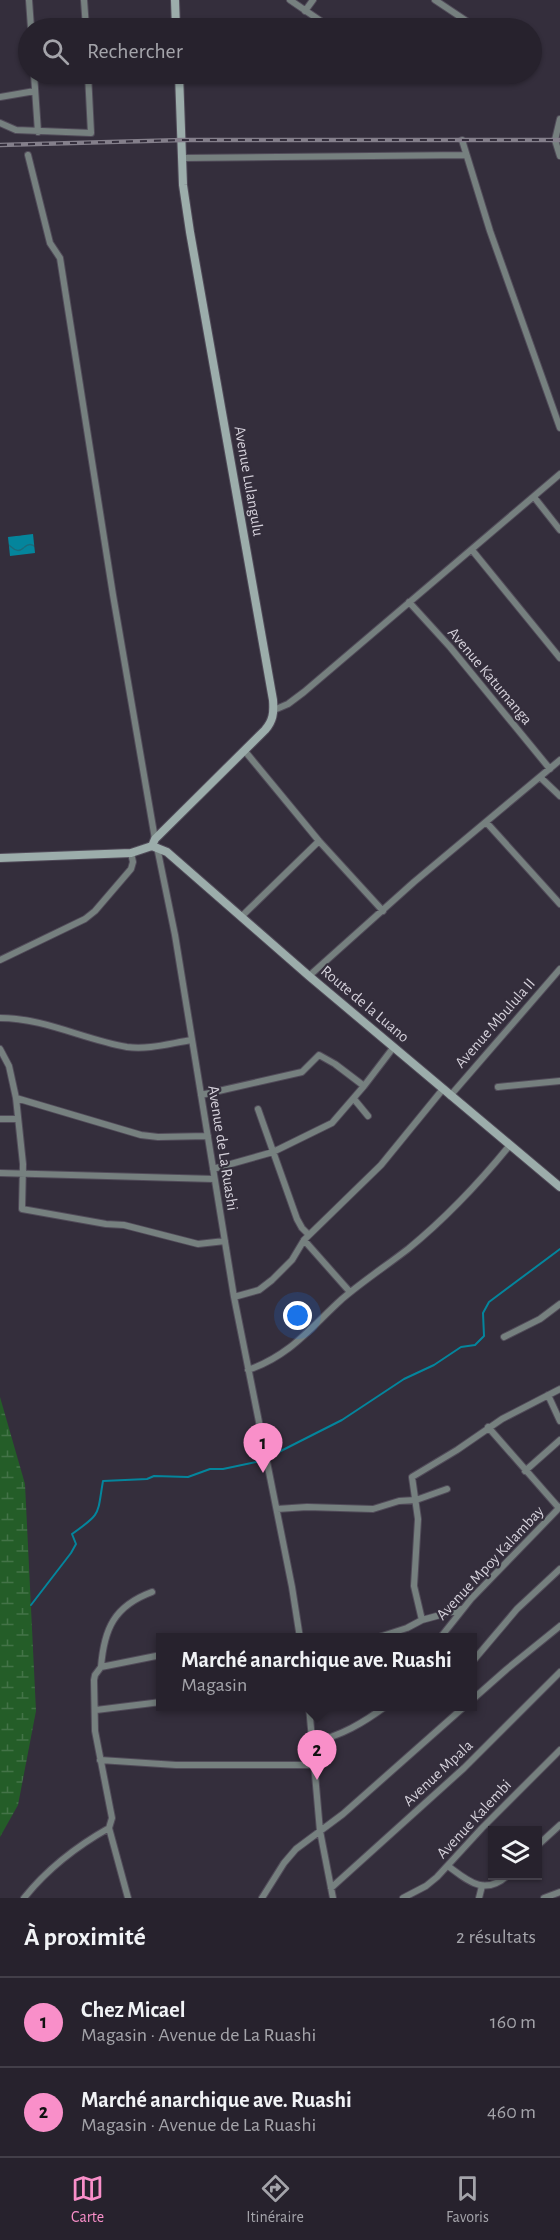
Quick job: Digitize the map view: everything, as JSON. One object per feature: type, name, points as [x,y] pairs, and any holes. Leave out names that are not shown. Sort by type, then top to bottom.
[{"type":"street","points":[[29,0],[30,18]]},
{"type":"street","points":[[84,0],[85,18]]},
{"type":"street","points":[[175,0],[176,18]]},
{"type":"street","points":[[290,0],[316,18]]},
{"type":"street","points":[[305,11],[313,0]]},
{"type":"street","points":[[435,0],[462,18]]},
{"type":"street","points":[[35,84],[38,132]]},
{"type":"street","points":[[0,123],[16,129],[38,132],[91,133],[89,84]]},
{"type":"street","name":"Avenue Lulangulu","points":[[179,84],[184,195],[273,710]]},
{"type":"street","points":[[0,97],[35,91]]},
{"type":"street","points":[[560,119],[555,140],[560,156]]},
{"type":"street","points":[[462,140],[490,231],[560,428]]},
{"type":"street","name":"Avenue de La Ruashi","points":[[28,155],[50,243],[60,258],[155,844],[175,935],[234,1297],[277,1509],[299,1633]]},
{"type":"street","points":[[183,158],[466,155]]},
{"type":"street","points":[[0,858],[131,853],[155,844],[268,726],[273,710],[288,704],[304,693],[560,474]]},
{"type":"street","points":[[534,497],[560,530]]},
{"type":"street","points":[[472,550],[560,658]]},
{"type":"street","name":"Avenue Katumanga","points":[[409,602],[450,647],[550,769]]},
{"type":"street","points":[[244,750],[319,841],[383,911]]},
{"type":"street","points":[[309,976],[560,760]]},
{"type":"street","points":[[540,777],[560,796]]},
{"type":"street","points":[[486,822],[560,904]]},
{"type":"street","points":[[242,916],[319,841]]},
{"type":"street","name":"Route de la Luano","points":[[155,844],[175,858],[309,976],[560,1187]]},
{"type":"street","points":[[0,960],[90,915],[131,868],[133,862],[131,853]]},
{"type":"street","name":"Avenue Mbulula II","points":[[450,1096],[560,969]]},
{"type":"street","points":[[0,1018],[38,1024],[130,1047],[147,1047],[192,1040]]},
{"type":"street","points":[[213,1169],[273,1152],[332,1123],[354,1099],[393,1047]]},
{"type":"street","points":[[0,1048],[9,1066],[16,1098],[23,1160],[21,1207],[25,1211],[124,1225],[198,1244],[225,1241]]},
{"type":"street","points":[[201,1095],[302,1072],[319,1055],[364,1086]]},
{"type":"street","points":[[498,1087],[560,1080]]},
{"type":"street","points":[[234,1297],[260,1290],[267,1285],[292,1260],[304,1240],[381,1165],[443,1089]]},
{"type":"street","points":[[16,1098],[141,1135],[208,1136]]},
{"type":"street","points":[[354,1099],[368,1116]]},
{"type":"street","points":[[258,1109],[297,1219],[309,1235]]},
{"type":"street","points":[[0,1119],[18,1119]]},
{"type":"street","points":[[248,1370],[267,1364],[282,1354],[351,1292],[445,1217],[480,1182],[510,1144]]},
{"type":"street","points":[[0,1173],[214,1179]]},
{"type":"street","points":[[304,1240],[351,1292]]},
{"type":"street","points":[[504,1337],[540,1319],[560,1304]]},
{"type":"street","points":[[422,1620],[414,1586],[418,1521],[412,1480],[414,1475],[457,1450],[488,1427],[560,1389]]},
{"type":"street","points":[[548,1395],[560,1421]]},
{"type":"street","points":[[488,1427],[559,1507]]},
{"type":"street","points":[[525,1471],[560,1440]]},
{"type":"street","points":[[277,1509],[307,1507],[374,1509],[399,1501],[416,1500],[447,1489]]},
{"type":"street","name":"Avenue Mpoy Kalambay","points":[[444,1633],[462,1609],[559,1507]]},
{"type":"street","points":[[477,1656],[517,1609],[560,1569]]},
{"type":"street","points":[[128,1898],[109,1828],[111,1818],[95,1731],[94,1680],[101,1667],[105,1640],[110,1626],[119,1611],[136,1598],[152,1592]]},
{"type":"street","points":[[392,1633],[422,1620],[462,1609]]},
{"type":"street","points":[[477,1695],[560,1626]]},
{"type":"street","points":[[101,1667],[156,1656]]},
{"type":"street","name":"Avenue Mpala","points":[[331,1888],[464,1768],[560,1672]]},
{"type":"street","points":[[96,1710],[156,1703]]},
{"type":"street","points":[[309,1711],[320,1832],[333,1898]]},
{"type":"street","points":[[313,1742],[334,1738],[348,1732],[380,1711]]},
{"type":"street","points":[[262,1898],[284,1863],[306,1840],[320,1832],[420,1749],[461,1711]]},
{"type":"street","name":"Avenue Kalembi","points":[[403,1898],[426,1886],[448,1866],[482,1828],[560,1750]]},
{"type":"street","points":[[100,1760],[176,1765],[315,1765]]},
{"type":"street","points":[[542,1841],[560,1825]]},
{"type":"street","points":[[24,1898],[40,1879],[70,1853],[109,1828]]},
{"type":"street","points":[[448,1866],[467,1880],[482,1886],[498,1883],[501,1880]]},
{"type":"street","points":[[479,1898],[482,1886]]},
{"type":"street","points":[[544,1898],[560,1892]]},
{"type":"green space","points":[[0,1397],[25,1484],[36,1711],[18,1805],[0,1837]]},
{"type":"water","points":[[33,534],[35,553],[10,556],[8,537]]},
{"type":"waterway","points":[[31,1605],[71,1553],[76,1544],[72,1534],[89,1522],[96,1512],[103,1481],[147,1479],[154,1476],[188,1477],[210,1469],[223,1469],[261,1461],[342,1420],[404,1379],[434,1365],[461,1347],[475,1345],[484,1336],[483,1313],[489,1302],[560,1249]]},
{"type":"railway","points":[[0,145],[183,140],[560,140]]},
{"type":"place","name":"Chez Micael","points":[[263,1473]]},
{"type":"place","name":"Marché anarchique ave. Ruashi","points":[[317,1780]]}]
